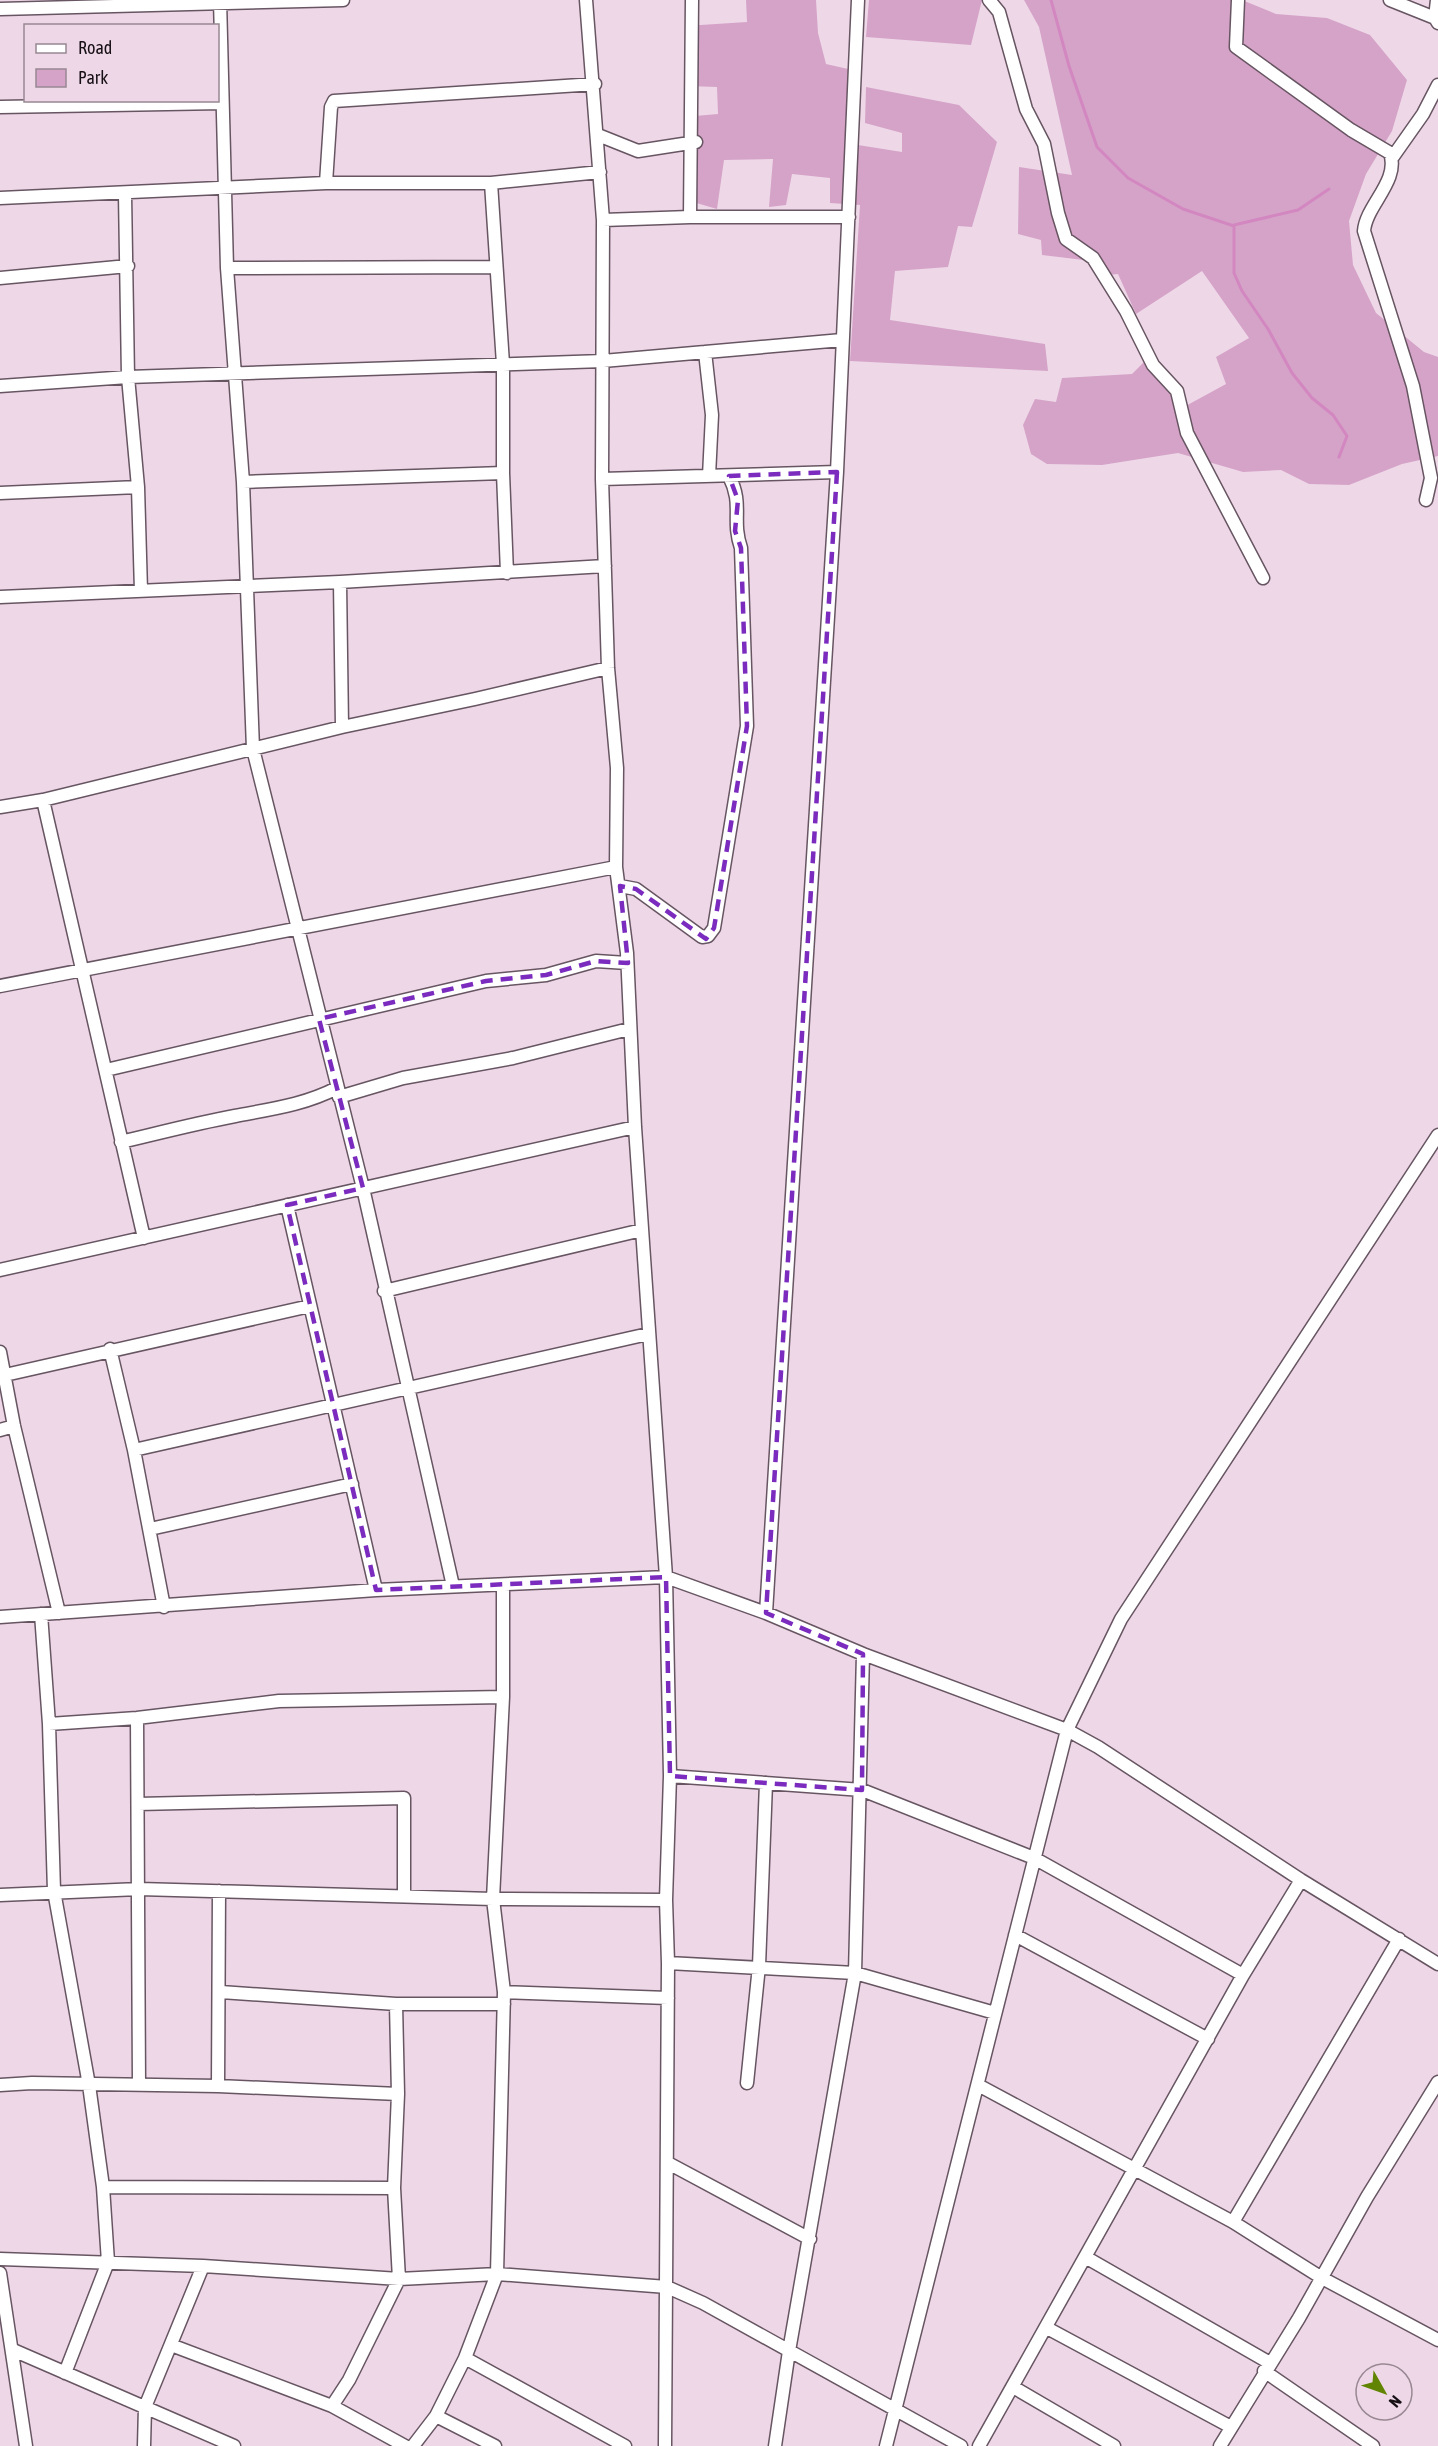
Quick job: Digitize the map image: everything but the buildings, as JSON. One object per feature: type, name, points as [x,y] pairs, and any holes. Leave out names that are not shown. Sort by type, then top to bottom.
[{"type":"street","points":[[0,9],[220,1],[343,0]]},
{"type":"street","points":[[586,0],[595,84],[603,220],[602,479],[608,668],[617,768],[616,867],[620,886],[627,963],[648,1334],[666,1576],[670,1776],[666,1900],[668,2163],[665,2446]]},
{"type":"street","points":[[690,217],[693,141],[692,0]]},
{"type":"street","points":[[766,1613],[837,472],[842,340],[853,169],[858,0]]},
{"type":"street","points":[[989,0],[999,12],[1026,109],[1044,144],[1058,213],[1066,239],[1093,258],[1126,311],[1153,365],[1177,391],[1187,433],[1263,578]]},
{"type":"street","points":[[1238,0],[1236,47],[1351,130],[1390,153],[1392,158]]},
{"type":"street","points":[[1390,0],[1437,21],[1437,0]]},
{"type":"street","points":[[220,1],[227,268],[249,585],[253,749],[363,1188],[384,1291],[453,1586]]},
{"type":"street","points":[[326,183],[331,107],[334,101],[595,84]]},
{"type":"street","points":[[1438,85],[1423,114],[1392,158],[1385,186],[1365,220],[1364,231],[1413,386],[1431,478],[1426,500],[1438,493]]},
{"type":"street","points":[[0,107],[222,103]]},
{"type":"street","points":[[598,135],[638,151],[693,141]]},
{"type":"street","points":[[0,198],[326,183],[491,183],[600,172]]},
{"type":"street","points":[[491,183],[503,364],[503,473],[507,573]]},
{"type":"street","points":[[125,194],[129,377],[138,487],[141,591]]},
{"type":"street","points":[[603,220],[690,217],[849,217]]},
{"type":"street","points":[[0,278],[128,266]]},
{"type":"street","points":[[227,268],[495,267]]},
{"type":"street","points":[[0,386],[129,377],[603,361],[842,340]]},
{"type":"street","points":[[705,352],[712,415],[709,476]]},
{"type":"street","points":[[602,479],[837,472]]},
{"type":"street","points":[[243,482],[503,473]]},
{"type":"street","points":[[620,886],[636,889],[702,937],[708,936],[714,928],[747,726],[741,548],[735,531],[738,500],[729,476]]},
{"type":"street","points":[[0,493],[138,487]]},
{"type":"street","points":[[0,597],[340,582],[605,566]]},
{"type":"street","points":[[340,582],[342,726]]},
{"type":"street","points":[[0,807],[43,800],[342,726],[475,699],[608,668]]},
{"type":"street","points":[[43,800],[84,968],[144,1238]]},
{"type":"street","points":[[0,986],[616,867]]},
{"type":"street","points":[[106,1070],[486,981],[546,975],[596,961],[627,963]]},
{"type":"street","points":[[121,1142],[235,1116],[280,1109],[403,1078],[513,1058],[630,1029]]},
{"type":"street","points":[[0,1270],[635,1127]]},
{"type":"street","points":[[886,2446],[1067,1730],[1121,1619],[1438,1135]]},
{"type":"street","points":[[288,1205],[376,1590]]},
{"type":"street","points":[[384,1291],[642,1230]]},
{"type":"street","points":[[5,1375],[110,1349],[310,1306]]},
{"type":"street","points":[[134,1450],[648,1334]]},
{"type":"street","points":[[110,1349],[134,1450],[164,1607]]},
{"type":"street","points":[[0,1352],[14,1426],[59,1613]]},
{"type":"street","points":[[0,1430],[14,1426]]},
{"type":"street","points":[[150,1529],[352,1484]]},
{"type":"street","points":[[0,1617],[376,1590],[503,1586],[666,1576],[766,1613],[863,1654],[1067,1730],[1098,1747],[1300,1880],[1438,1964]]},
{"type":"street","points":[[413,2446],[436,2416],[465,2358],[497,2274],[504,1998],[493,1899],[503,1697],[503,1586]]},
{"type":"street","points":[[41,1614],[49,1724],[54,1891],[89,2085],[103,2187],[108,2262],[65,2373]]},
{"type":"street","points":[[775,2446],[789,2351],[855,1973],[862,1790],[863,1654]]},
{"type":"street","points":[[49,1724],[137,1718],[279,1701],[503,1697]]},
{"type":"street","points":[[137,1718],[139,2085]]},
{"type":"street","points":[[670,1776],[862,1790],[1034,1858],[1244,1975]]},
{"type":"street","points":[[747,2083],[759,1966],[766,1783]]},
{"type":"street","points":[[138,1804],[404,1798],[404,1896]]},
{"type":"street","points":[[979,2446],[1087,2258],[1244,1975],[1300,1880]]},
{"type":"street","points":[[0,1895],[139,1889],[493,1899],[666,1900]]},
{"type":"street","points":[[218,2086],[219,1891]]},
{"type":"street","points":[[1015,1935],[1208,2039]]},
{"type":"street","points":[[1233,2222],[1399,1939]]},
{"type":"street","points":[[668,1963],[759,1966],[855,1973],[995,2013]]},
{"type":"street","points":[[220,1992],[396,2004],[504,1998],[668,1998]]},
{"type":"street","points":[[332,2406],[349,2380],[399,2279],[394,2188],[398,2094],[396,2004]]},
{"type":"street","points":[[1220,2446],[1322,2278],[1367,2197],[1438,2082]]},
{"type":"street","points":[[0,2085],[218,2086],[398,2094]]},
{"type":"street","points":[[978,2085],[1233,2222],[1322,2278],[1438,2340]]},
{"type":"street","points":[[668,2163],[810,2239]]},
{"type":"street","points":[[103,2187],[394,2188]]},
{"type":"street","points":[[1087,2258],[1267,2367],[1373,2446]]},
{"type":"street","points":[[0,2259],[203,2266],[399,2279],[497,2274],[667,2287],[704,2303],[961,2446]]},
{"type":"street","points":[[144,2446],[145,2407],[203,2266]]},
{"type":"street","points":[[0,2273],[26,2446]]},
{"type":"street","points":[[1047,2328],[1231,2427]]},
{"type":"street","points":[[171,2345],[332,2406],[405,2446]]},
{"type":"street","points":[[13,2350],[234,2446]]},
{"type":"street","points":[[465,2358],[625,2446]]},
{"type":"street","points":[[1013,2387],[1114,2446]]},
{"type":"street","points":[[436,2416],[495,2446]]},
{"type":"highlighted area","points":[[837,472],[766,1613],[863,1654],[862,1790],[670,1776],[666,1577],[376,1590],[287,1205],[363,1188],[319,1019],[486,981],[546,975],[596,961],[628,963],[620,886],[636,889],[706,939],[714,928],[747,726],[741,548],[735,531],[738,500],[729,476]]},
{"type":"green space","points":[[746,0],[816,0],[818,33],[826,64],[857,71],[858,145],[902,152],[902,133],[865,123],[866,87],[959,105],[997,142],[972,227],[958,226],[948,267],[895,271],[890,320],[1045,344],[1048,371],[850,361],[860,205],[830,203],[830,178],[792,174],[786,205],[769,207],[773,159],[724,160],[717,209],[693,202],[695,116],[718,114],[717,87],[687,86],[685,26],[747,22]]},
{"type":"green space","points":[[869,0],[982,0],[971,45],[866,37]]},
{"type":"green space","points":[[1024,0],[1242,0],[1276,14],[1327,18],[1370,35],[1407,80],[1392,131],[1366,174],[1349,221],[1353,265],[1376,313],[1424,352],[1438,357],[1438,456],[1402,464],[1349,485],[1309,484],[1281,470],[1243,472],[1178,453],[1102,465],[1047,464],[1031,454],[1023,425],[1035,399],[1056,402],[1062,378],[1132,374],[1154,352],[1182,408],[1226,384],[1216,357],[1249,338],[1202,271],[1136,314],[1118,274],[1097,276],[1092,261],[1042,255],[1041,240],[1018,234],[1019,167],[1072,175],[1039,27]]},
{"type":"waterway","points":[[1051,0],[1069,66],[1097,147],[1128,178],[1183,209],[1234,226],[1234,273],[1242,291],[1268,329],[1292,373],[1312,398],[1333,415],[1347,436],[1339,457]]},
{"type":"waterway","points":[[1234,225],[1298,210],[1329,189]]}]
